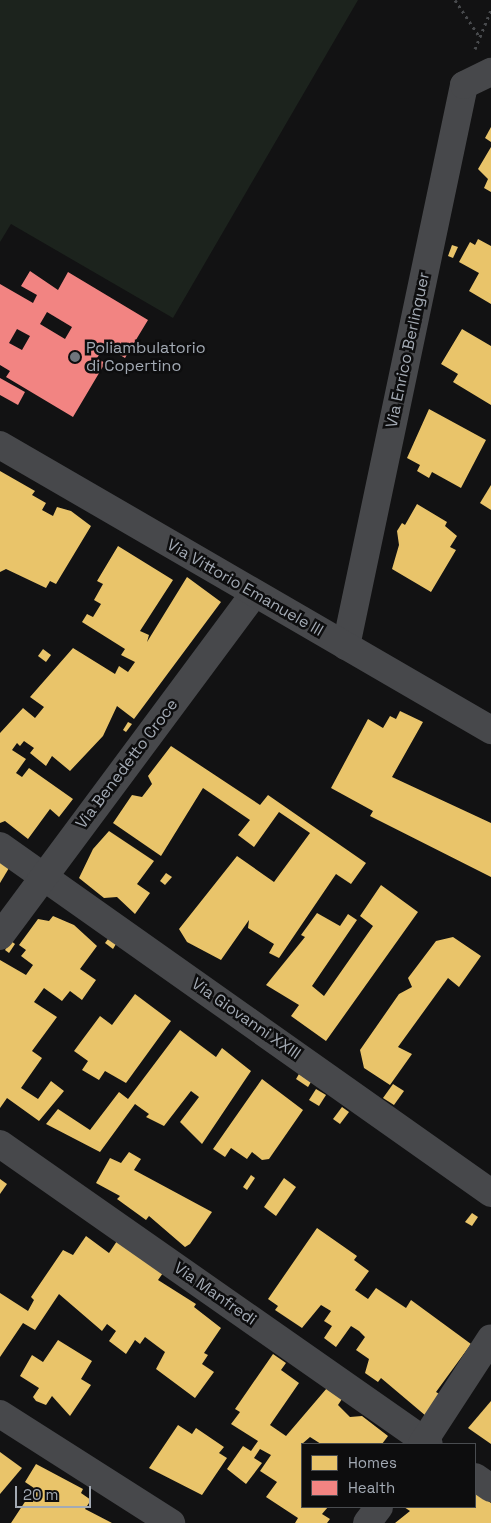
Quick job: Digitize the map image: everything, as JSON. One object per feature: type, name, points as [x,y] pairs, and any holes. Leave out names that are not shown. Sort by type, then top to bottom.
[{"type":"street","name":"Via Enrico Berlinguer","points":[[346,646],[464,85],[491,72]]},
{"type":"street","name":"Via Vittorio Emanuele III","points":[[0,445],[491,730]]},
{"type":"street","name":"Via Benedetto Croce","points":[[0,936],[254,593]]},
{"type":"street","name":"Via Giovanni XXIII","points":[[0,846],[491,1194]]},
{"type":"street","name":"Via Manfredi","points":[[0,1144],[425,1443]]},
{"type":"street","points":[[425,1443],[491,1338]]},
{"type":"street","points":[[0,1414],[171,1523]]},
{"type":"street","points":[[476,1478],[491,1488]]},
{"type":"street","points":[[367,1523],[377,1508]]},
{"type":"path","points":[[455,0],[479,36]]},
{"type":"shaded area","points":[[0,0],[358,0],[173,318],[11,224],[0,242]]},
{"type":"building: Homes","points":[[491,127],[491,142],[485,138]]},
{"type":"building: Homes","points":[[491,147],[491,192],[484,188],[488,179],[478,169]]},
{"type":"building: Homes","points":[[478,239],[491,246],[491,304],[469,291],[479,273],[459,262],[470,242],[475,245]]},
{"type":"building: Homes","points":[[452,245],[458,247],[453,258],[448,256]]},
{"type":"building: Homes","points":[[462,329],[491,346],[491,405],[453,382],[458,374],[441,364]]},
{"type":"building: Homes","points":[[429,409],[486,440],[461,488],[432,472],[429,478],[417,471],[420,465],[407,458]]},
{"type":"building: Homes","points":[[0,471],[35,491],[32,495],[46,503],[42,510],[53,516],[57,507],[71,511],[91,526],[56,584],[50,581],[46,588],[6,569],[0,572]]},
{"type":"building: Homes","points":[[491,485],[491,510],[480,503]]},
{"type":"building: Homes","points":[[417,504],[447,522],[445,526],[457,536],[450,547],[456,550],[431,592],[392,569],[399,545],[397,531],[402,523],[405,525]]},
{"type":"building: Homes","points":[[118,546],[173,580],[140,631],[149,635],[147,642],[187,577],[221,602],[134,719],[117,706],[103,736],[70,771],[52,756],[46,766],[30,753],[34,748],[24,741],[20,746],[17,743],[12,750],[26,759],[16,773],[22,777],[29,768],[73,799],[59,817],[50,809],[28,839],[5,821],[0,823],[0,733],[23,708],[35,718],[44,707],[30,697],[73,648],[115,674],[119,666],[128,672],[135,662],[121,655],[125,649],[82,622],[87,614],[93,617],[101,604],[94,600],[103,584],[97,581]]},
{"type":"building: Homes","points":[[43,649],[51,655],[46,662],[38,656]]},
{"type":"building: Homes","points":[[400,711],[423,722],[392,777],[491,823],[491,877],[370,816],[373,811],[331,788],[368,719],[383,728],[390,716],[396,719]]},
{"type":"building: Homes","points":[[128,722],[132,724],[126,732],[123,730]]},
{"type":"building: Homes","points":[[171,746],[260,805],[268,795],[366,863],[351,884],[336,874],[279,958],[269,953],[274,944],[248,928],[249,920],[221,960],[187,942],[179,929],[237,856],[274,882],[310,833],[279,812],[254,847],[238,835],[250,820],[203,788],[161,856],[113,823],[132,795],[142,797],[152,784],[148,776]]},
{"type":"building: Homes","points":[[109,831],[154,861],[137,884],[150,893],[135,914],[117,897],[104,898],[79,878],[93,849]]},
{"type":"building: Homes","points":[[0,861],[9,868],[0,883]]},
{"type":"building: Homes","points":[[166,873],[172,877],[165,885],[160,881]]},
{"type":"building: Homes","points":[[381,885],[418,912],[326,1041],[291,1016],[299,1005],[266,985],[305,937],[301,935],[317,913],[340,926],[348,914],[357,920],[312,986],[324,996],[373,926],[360,916]]},
{"type":"building: Homes","points":[[53,916],[74,925],[97,946],[80,969],[96,980],[82,1000],[70,991],[62,1001],[44,988],[34,1002],[57,1017],[32,1051],[42,1058],[21,1088],[38,1099],[51,1081],[64,1091],[39,1121],[7,1098],[0,1108],[0,960],[26,975],[33,965],[21,956],[26,950],[19,945],[38,919],[49,921]]},
{"type":"building: Homes","points":[[453,937],[481,956],[459,987],[448,978],[398,1047],[412,1054],[390,1085],[364,1068],[360,1050],[399,994],[412,987],[408,978],[436,941]]},
{"type":"building: Homes","points":[[108,939],[116,944],[113,949],[105,943]]},
{"type":"building: Homes","points":[[11,941],[15,944],[9,953],[5,950]]},
{"type":"building: Homes","points":[[135,994],[171,1021],[126,1083],[105,1071],[99,1080],[82,1070],[88,1061],[74,1051],[100,1016],[112,1025]]},
{"type":"building: Homes","points":[[180,1030],[216,1057],[222,1048],[251,1071],[202,1144],[180,1122],[199,1097],[191,1091],[164,1126],[146,1117],[149,1114],[135,1104],[100,1152],[46,1124],[58,1109],[90,1130],[119,1092],[128,1099]]},
{"type":"building: Homes","points":[[299,1074],[311,1082],[308,1087],[296,1079]]},
{"type":"building: Homes","points":[[262,1079],[303,1110],[269,1159],[262,1160],[252,1152],[247,1159],[231,1148],[225,1157],[213,1149]]},
{"type":"building: Homes","points":[[393,1084],[404,1091],[394,1105],[383,1098]]},
{"type":"building: Homes","points":[[316,1089],[326,1095],[319,1106],[309,1100]]},
{"type":"building: Homes","points":[[342,1107],[349,1112],[340,1124],[333,1119]]},
{"type":"building: Homes","points":[[129,1152],[141,1159],[134,1170],[212,1212],[190,1244],[185,1247],[149,1216],[146,1220],[117,1199],[120,1196],[96,1183],[110,1158],[121,1163]]},
{"type":"building: Homes","points":[[251,1175],[255,1178],[247,1190],[243,1187]]},
{"type":"building: Homes","points":[[284,1178],[296,1187],[276,1216],[264,1207]]},
{"type":"building: Homes","points":[[0,1179],[7,1184],[0,1194]]},
{"type":"building: Homes","points":[[472,1213],[478,1217],[472,1226],[465,1222]]},
{"type":"building: Homes","points":[[317,1228],[357,1256],[354,1260],[369,1271],[355,1290],[368,1299],[376,1288],[406,1308],[411,1300],[471,1344],[436,1392],[441,1395],[426,1416],[381,1378],[378,1382],[365,1373],[369,1359],[356,1350],[365,1337],[359,1331],[351,1326],[336,1347],[324,1338],[332,1326],[324,1321],[331,1311],[321,1305],[302,1328],[275,1310],[278,1306],[268,1299]]},
{"type":"building: Homes","points":[[86,1236],[109,1253],[117,1241],[163,1273],[158,1280],[196,1304],[194,1307],[221,1328],[204,1353],[208,1355],[202,1364],[214,1372],[195,1398],[156,1369],[165,1352],[145,1337],[140,1344],[135,1340],[126,1354],[109,1341],[116,1331],[107,1324],[102,1331],[59,1294],[35,1330],[23,1323],[0,1357],[0,1293],[28,1311],[34,1300],[31,1297],[63,1250],[73,1255]]},
{"type":"building: Homes","points":[[58,1340],[92,1361],[81,1379],[91,1385],[70,1416],[52,1396],[46,1405],[36,1401],[33,1397],[39,1388],[20,1376],[32,1355],[43,1362]]},
{"type":"building: Homes","points":[[273,1354],[286,1363],[281,1370],[299,1383],[270,1425],[286,1436],[327,1388],[342,1399],[338,1405],[350,1417],[362,1416],[388,1436],[383,1443],[319,1443],[310,1437],[301,1443],[301,1508],[327,1508],[322,1514],[330,1519],[327,1523],[295,1523],[298,1518],[266,1497],[277,1482],[260,1471],[271,1455],[260,1449],[254,1458],[262,1463],[246,1484],[227,1469],[243,1446],[251,1451],[258,1441],[231,1424],[240,1412],[235,1409]]},
{"type":"building: Homes","points":[[491,1401],[491,1444],[468,1428]]},
{"type":"building: Homes","points":[[178,1425],[192,1434],[196,1428],[224,1447],[219,1453],[227,1458],[202,1495],[149,1468]]},
{"type":"building: Homes","points":[[0,1452],[22,1468],[0,1494]]},
{"type":"building: Homes","points":[[36,1464],[83,1489],[81,1493],[91,1500],[85,1509],[112,1523],[11,1523],[34,1488],[25,1482]]},
{"type":"building: Homes","points":[[476,1493],[491,1503],[491,1523],[395,1523],[410,1511],[406,1508],[476,1508]]},
{"type":"building: Health","points":[[30,271],[58,290],[68,272],[148,320],[125,358],[105,346],[97,358],[105,363],[73,417],[6,377],[10,371],[0,365],[0,284],[33,303],[37,295],[21,286]],"holes":[[[47,312],[72,327],[65,339],[40,324]],[[17,329],[30,336],[22,350],[9,343]]]},
{"type":"building: Health","points":[[0,378],[25,392],[18,405],[0,395]]},
{"type":"place","name":"Poliambulatorio di Copertino","points":[[75,357]]}]
